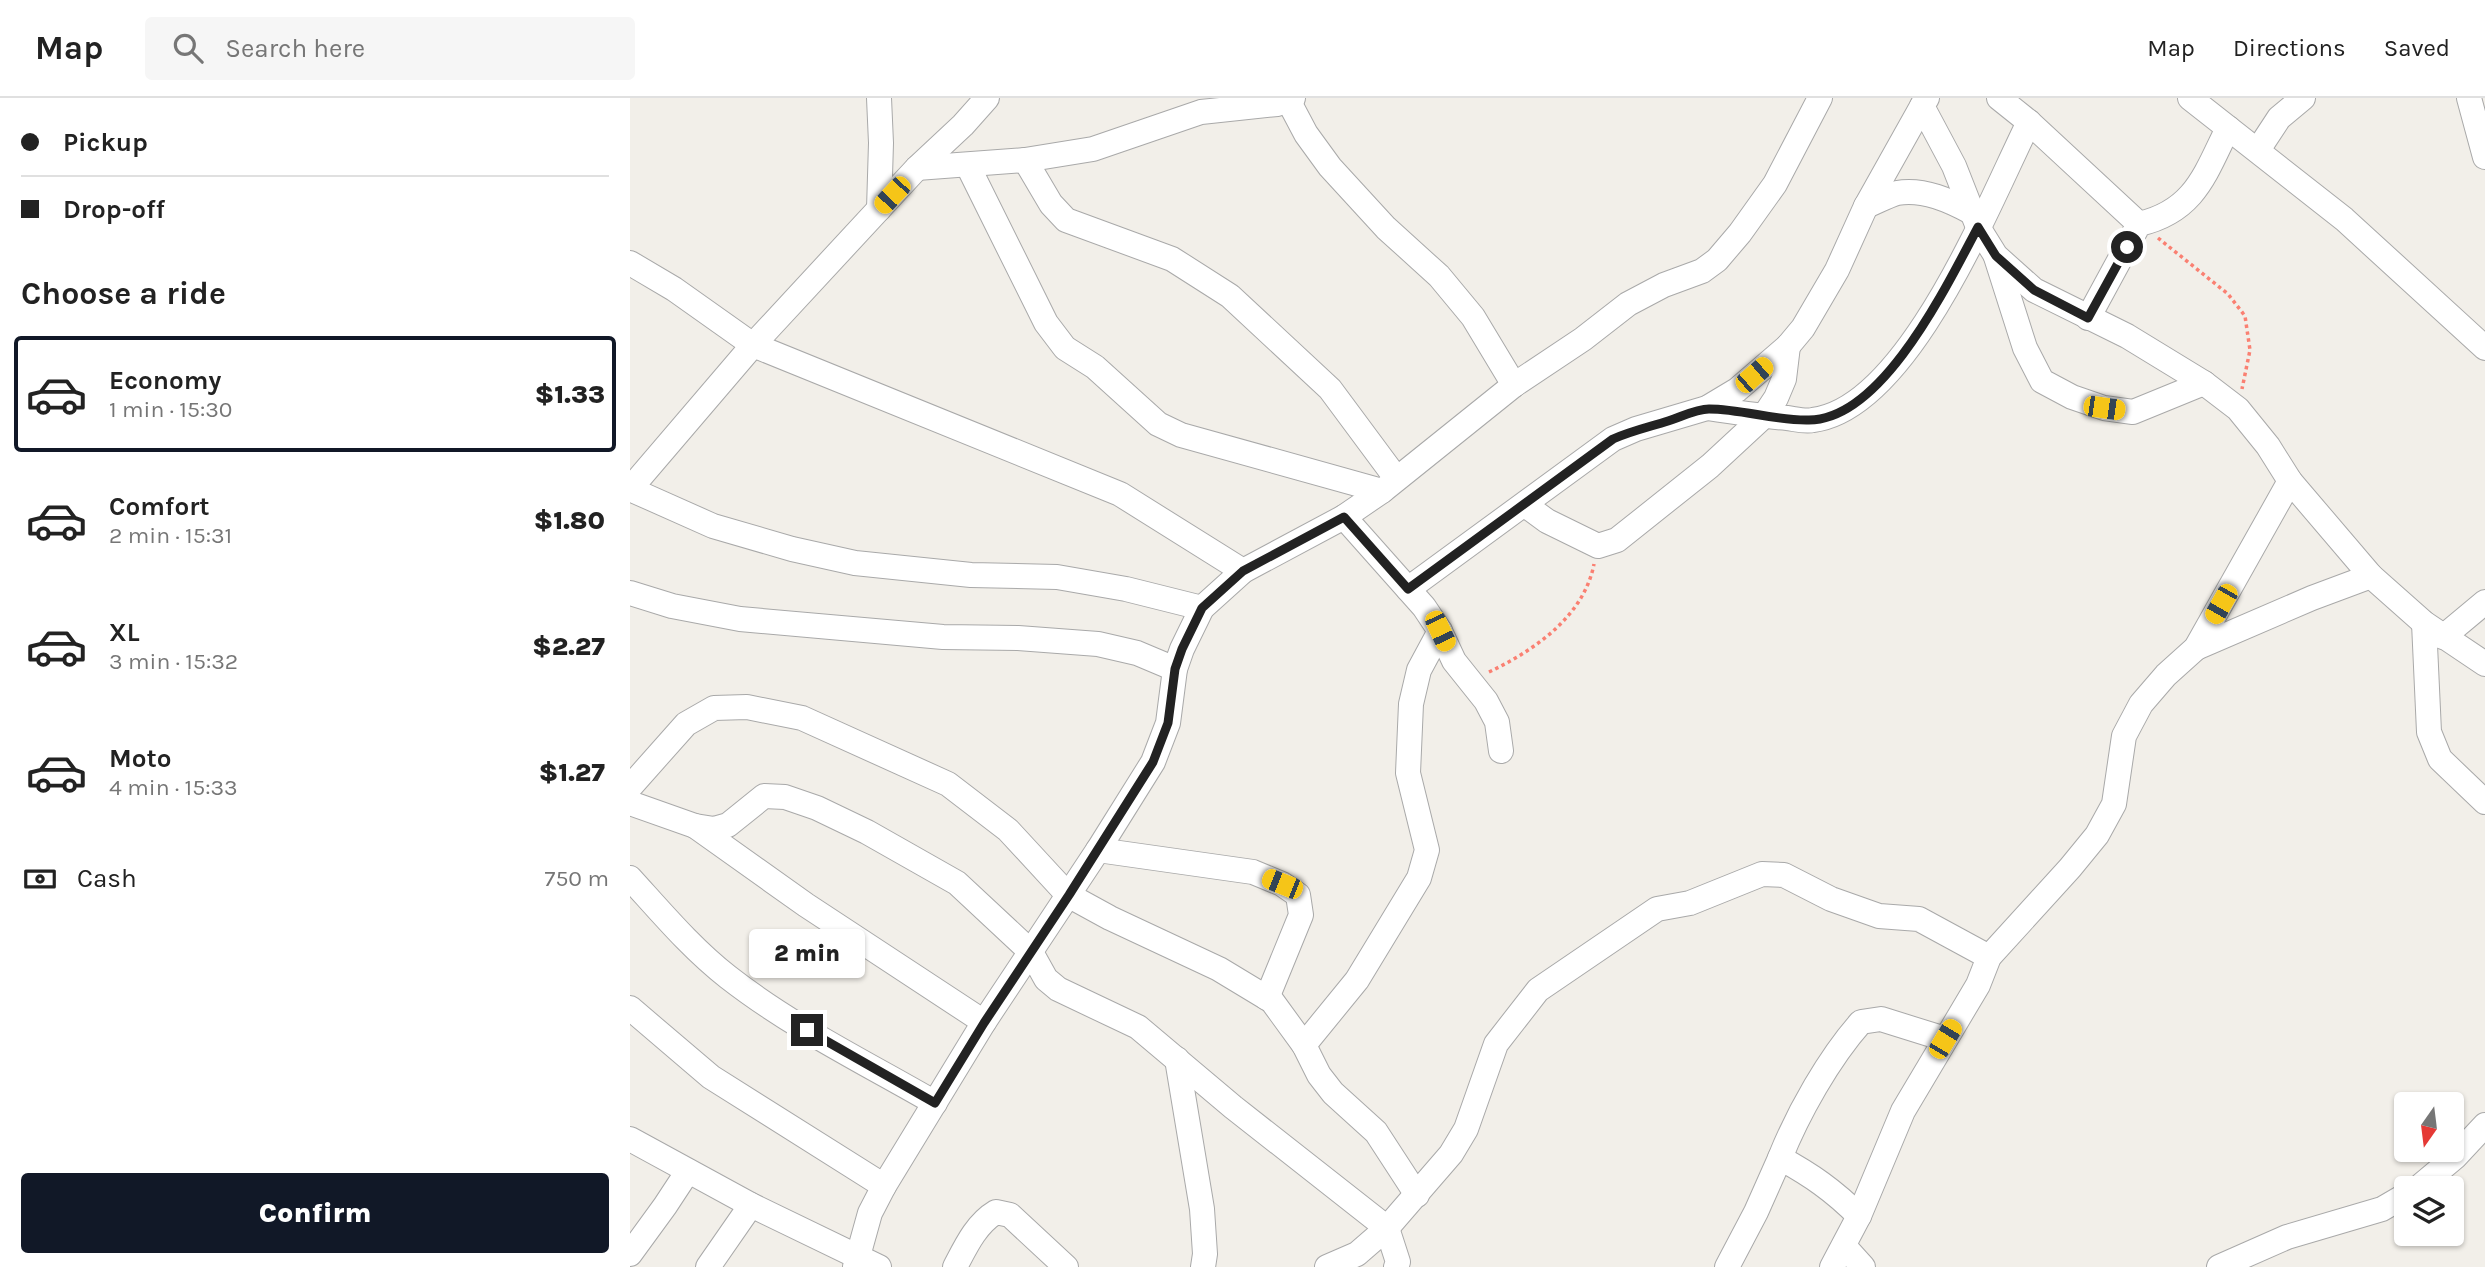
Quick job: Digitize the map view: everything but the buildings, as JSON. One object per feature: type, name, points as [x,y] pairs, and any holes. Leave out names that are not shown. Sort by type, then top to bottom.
[{"type":"street","points":[[879,98],[879,209]]},
{"type":"street","points":[[987,98],[963,125],[917,168],[753,345],[630,489],[713,526],[792,549],[855,563],[971,575],[1057,578],[1126,589],[1202,608]]},
{"type":"street","points":[[630,1139],[864,1263],[870,1213],[884,1186],[984,1023],[1153,762],[1168,723],[1175,669],[1202,608],[1243,571],[1344,517],[1514,385],[1583,339],[1628,304],[1664,285],[1702,271],[1717,260],[1775,184],[1820,98]]},
{"type":"street","points":[[1999,98],[2140,224]]},
{"type":"street","points":[[2190,98],[2344,219],[2485,348]]},
{"type":"street","points":[[2258,150],[2279,118],[2302,98]]},
{"type":"street","points":[[2469,98],[2485,157]]},
{"type":"street","points":[[917,168],[1025,160],[1093,149],[1201,112],[1284,100],[1330,167],[1386,228],[1438,276],[1473,317],[1514,385]]},
{"type":"street","points":[[1408,589],[1613,439],[1636,429],[1707,408],[1737,390],[1788,346],[1803,328],[1837,270],[1866,206],[1925,102]]},
{"type":"street","points":[[1925,102],[1976,220],[1996,256],[2025,348],[2042,381],[2072,397],[2104,408],[2133,412],[2204,383]]},
{"type":"street","points":[[1707,408],[1812,421],[1839,413],[1860,399],[1910,347],[2029,122]]},
{"type":"street","points":[[2088,318],[2140,224],[2169,215],[2184,204],[2204,177],[2228,128]]},
{"type":"street","points":[[1025,160],[1051,204],[1066,220],[1172,259],[1230,296],[1330,389],[1389,484]]},
{"type":"street","points":[[968,166],[1046,323],[1065,348],[1095,367],[1158,424],[1181,435],[1389,484]]},
{"type":"street","points":[[1866,206],[1898,193],[1924,193],[1952,202],[1976,220]]},
{"type":"street","points":[[1996,256],[2034,290],[2127,336],[2204,383],[2238,408],[2268,446],[2290,481],[2371,576],[2433,630],[2485,664]]},
{"type":"street","points":[[630,263],[674,289],[753,345],[1120,494],[1243,571]]},
{"type":"street","points":[[1525,505],[1547,521],[1598,546],[1616,540],[1710,466],[1764,416],[1784,379],[1788,346]]},
{"type":"street","points":[[1863,1267],[1838,1256],[1859,1216],[1903,1111],[1978,985],[1989,957],[2070,868],[2096,835],[2113,804],[2124,736],[2141,704],[2166,675],[2196,648],[2290,481]]},
{"type":"street","points":[[1344,517],[1424,607],[1440,631],[1454,661],[1486,701],[1497,722],[1501,751]]},
{"type":"street","points":[[2196,648],[2312,598],[2371,576]]},
{"type":"street","points":[[630,593],[672,606],[753,620],[943,637],[1018,638],[1098,644],[1137,653],[1175,669]]},
{"type":"street","points":[[2433,630],[2485,602]]},
{"type":"street","points":[[2433,630],[2429,732],[2440,759],[2485,802]]},
{"type":"street","points":[[1304,1045],[1357,979],[1419,878],[1427,850],[1408,773],[1411,704],[1419,670],[1440,631]]},
{"type":"street","points":[[630,787],[685,724],[714,708],[747,707],[802,718],[948,784],[1008,830],[1069,895],[1110,918],[1219,969],[1272,1001],[1304,1045],[1319,1075],[1333,1093],[1376,1132],[1417,1195]]},
{"type":"street","points":[[630,803],[695,826],[714,829],[728,825],[764,796],[785,797],[817,808],[867,832],[957,883],[1031,952],[1046,979],[1058,989],[1138,1027],[1233,1107],[1387,1228],[1398,1262],[1396,1267]]},
{"type":"street","points":[[695,826],[806,905],[984,1023]]},
{"type":"street","points":[[1098,850],[1253,872],[1282,884],[1298,895],[1301,915],[1267,998]]},
{"type":"street","points":[[1326,1267],[1357,1254],[1387,1228],[1451,1154],[1466,1129],[1496,1044],[1538,990],[1657,909],[1690,903],[1762,874],[1784,875],[1831,899],[1879,915],[1919,919],[1989,957]]},
{"type":"street","points":[[630,878],[693,947],[728,977],[768,1006],[935,1103]]},
{"type":"street","points":[[630,1008],[711,1077],[884,1186]]},
{"type":"street","points":[[1727,1267],[1756,1212],[1798,1118],[1845,1040],[1861,1022],[1881,1019],[1945,1039]]},
{"type":"street","points":[[1177,1059],[1202,1209],[1205,1254],[1203,1267]]},
{"type":"street","points":[[2432,1176],[2455,1157],[2485,1125]]},
{"type":"street","points":[[1780,1157],[1814,1176],[1859,1216]]},
{"type":"street","points":[[630,1254],[688,1171]]},
{"type":"street","points":[[2219,1267],[2287,1237],[2382,1209],[2394,1202]]},
{"type":"street","points":[[708,1267],[751,1205]]},
{"type":"street","points":[[955,1267],[979,1227],[996,1212],[1010,1214],[1066,1267]]},
{"type":"path","points":[[2140,224],[2228,294],[2245,316],[2250,350],[2238,408]]},
{"type":"path","points":[[1468,681],[1512,661],[1557,629],[1579,603],[1592,576],[1598,546]]},
{"type":"route","points":[[807,1030],[935,1103],[1008,984],[1069,895],[1153,762],[1168,723],[1175,669],[1182,649],[1202,608],[1243,571],[1344,517],[1408,589],[1613,439],[1636,429],[1707,408],[1812,421],[1839,413],[1860,399],[1885,376],[1910,347],[1978,227],[1996,256],[2034,290],[2088,318],[2127,247]]}]
